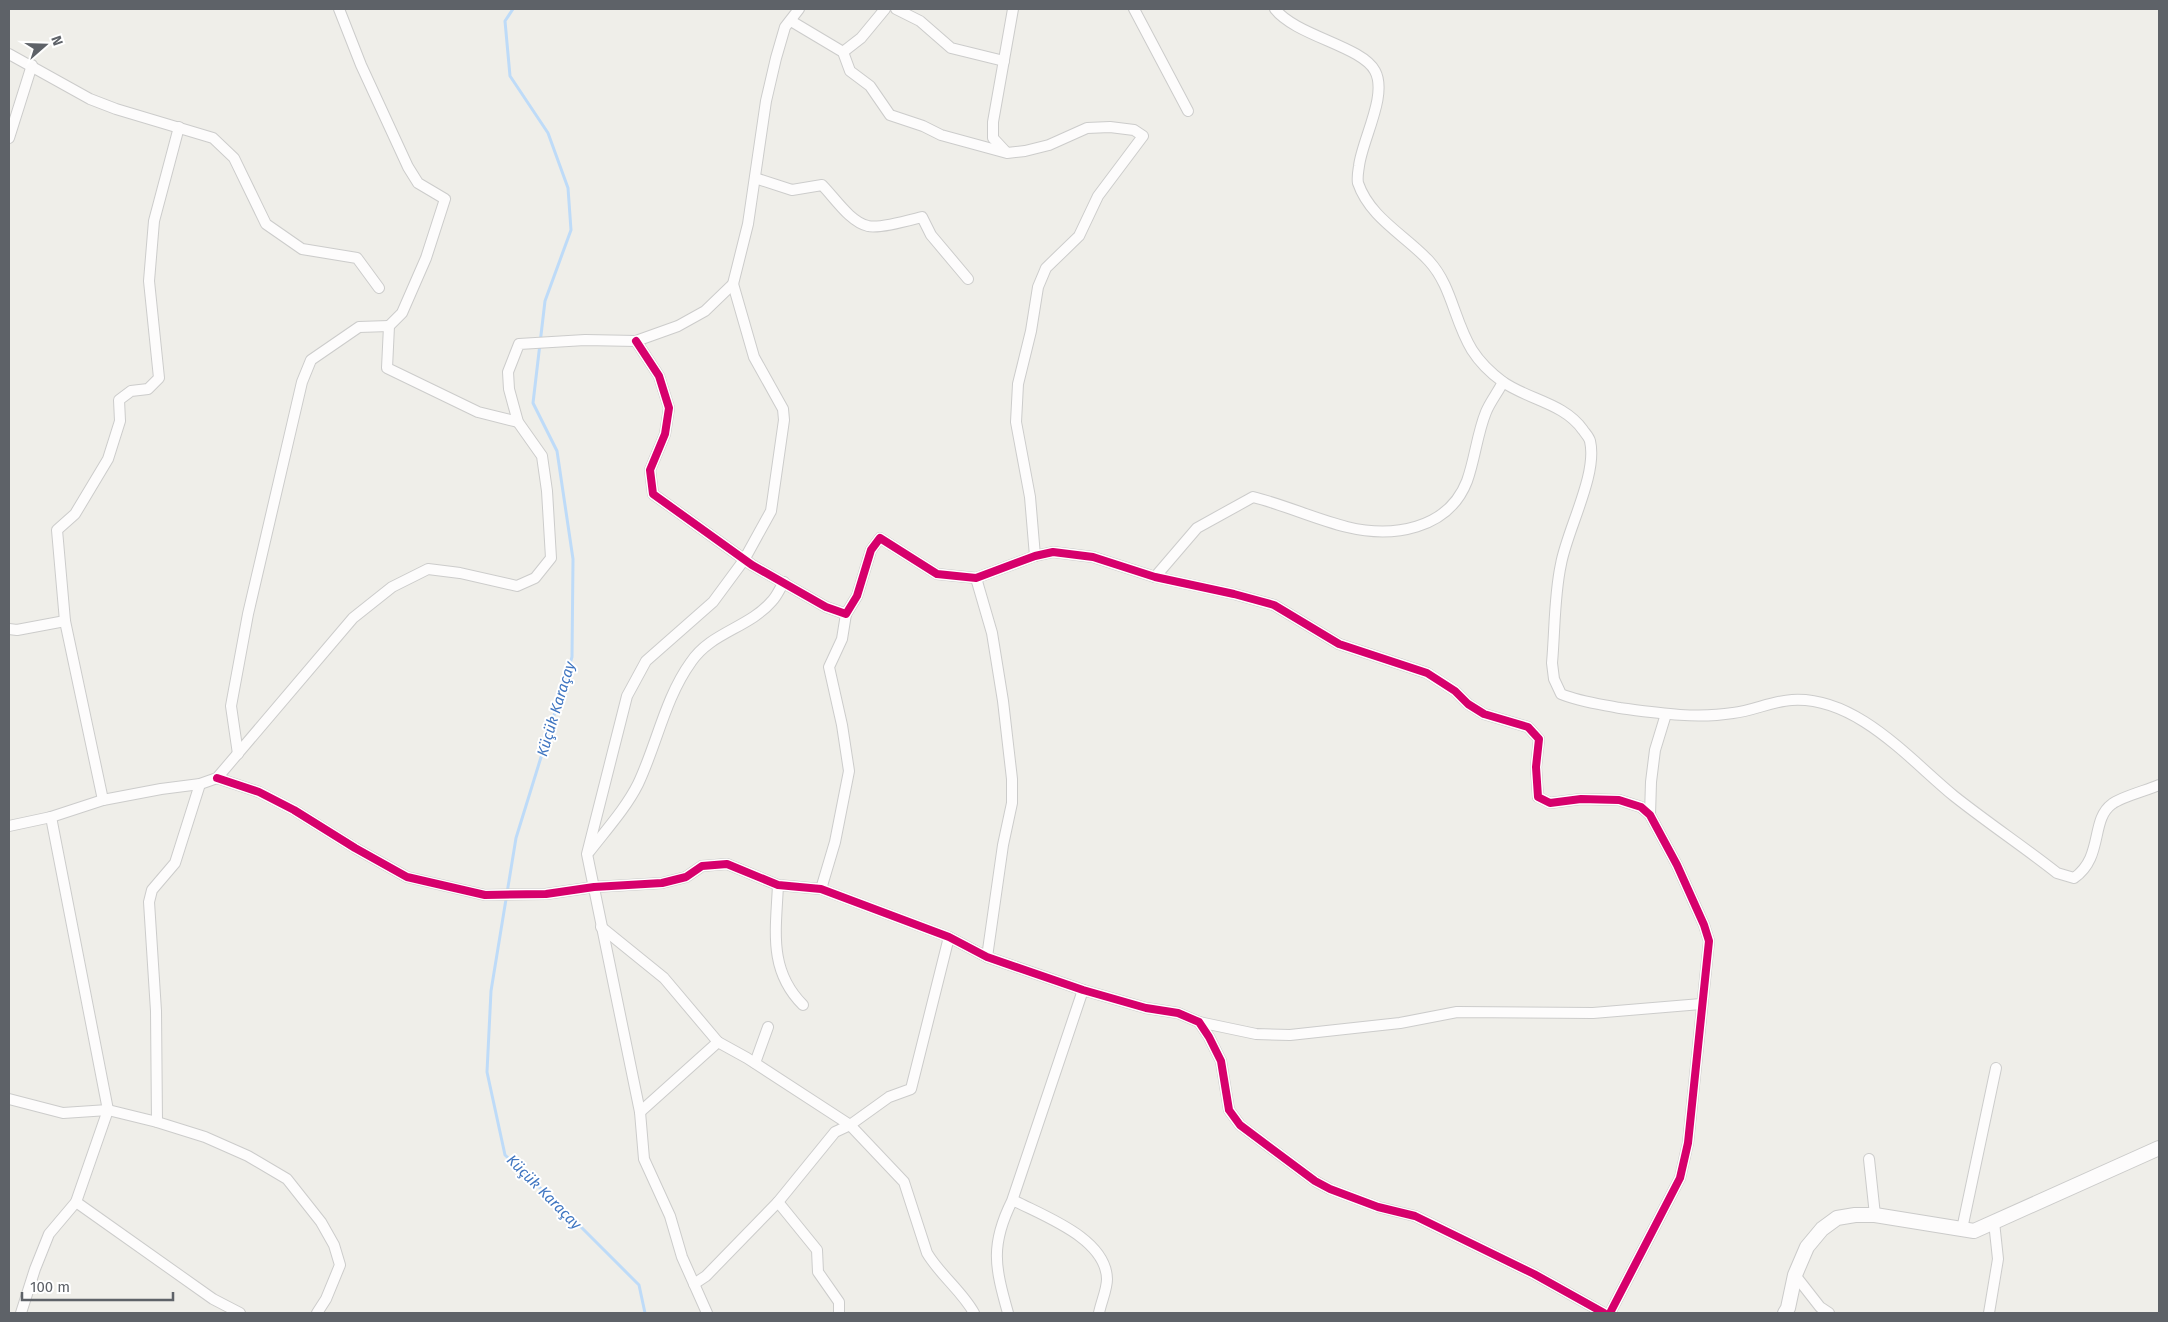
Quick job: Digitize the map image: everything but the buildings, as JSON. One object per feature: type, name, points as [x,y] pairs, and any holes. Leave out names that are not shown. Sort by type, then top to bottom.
[{"type":"street","points":[[339,9],[361,65],[408,167],[418,183],[445,199],[426,258],[402,312],[389,326],[387,368],[478,412],[518,422]]},
{"type":"street","points":[[707,1313],[682,1257],[670,1216],[644,1159],[640,1112],[587,854],[628,696],[646,661],[713,602],[744,560],[771,511],[784,420],[783,409],[754,357],[734,284],[748,224],[766,101],[784,27],[800,9]]},
{"type":"street","points":[[843,52],[862,38],[885,9]]},
{"type":"street","points":[[896,9],[920,21],[951,48],[1004,62]]},
{"type":"street","points":[[1007,153],[993,138],[993,122],[1013,9]]},
{"type":"street","points":[[1134,9],[1188,111]]},
{"type":"street","points":[[1275,9],[1300,28],[1362,57],[1375,70],[1379,86],[1375,110],[1361,151],[1357,181],[1368,203],[1380,218],[1430,262],[1445,284],[1472,349],[1482,363],[1504,382],[1548,402],[1575,419],[1590,439],[1591,463],[1561,564],[1552,662],[1554,679],[1561,694],[1577,701],[1666,714],[1709,716],[1734,713],[1792,700],[1819,703],[1854,715],[1894,743],[1955,796],[2057,873],[2074,878],[2084,871],[2094,853],[2100,821],[2111,804],[2159,785]]},
{"type":"street","points":[[791,21],[843,52],[850,71],[870,86],[890,115],[924,126],[941,135],[1007,153],[1049,145],[1087,128],[1110,127],[1134,130],[1143,136],[1098,196],[1078,236],[1046,268],[1038,287],[1031,331],[1018,384],[1016,422],[1030,497],[1035,556]]},
{"type":"street","points":[[9,54],[32,65],[90,99],[116,109],[213,138],[234,158],[266,224],[302,249],[357,258],[379,288]]},
{"type":"street","points":[[9,138],[32,65]]},
{"type":"street","points":[[103,800],[65,620],[57,530],[75,514],[108,459],[120,421],[119,400],[132,391],[148,389],[159,378],[149,281],[154,221],[179,127]]},
{"type":"street","points":[[755,178],[792,190],[822,185],[854,219],[869,227],[899,223],[922,217],[932,235],[968,278]]},
{"type":"street","points":[[9,826],[50,817],[103,800],[161,788],[200,784],[217,778],[353,618],[392,587],[428,569],[460,573],[517,586],[535,578],[551,558],[547,491],[542,456],[518,422],[509,389],[508,372],[518,344],[585,340],[636,341],[678,326],[705,311],[734,284]]},
{"type":"street","points":[[238,754],[231,706],[248,614],[302,382],[312,360],[359,327],[389,326]]},
{"type":"street","points":[[636,341],[659,376],[669,408],[665,434],[650,470],[653,494],[744,560],[826,607],[846,614]]},
{"type":"street","points":[[1154,577],[1197,528],[1253,497],[1280,503],[1347,527],[1371,531],[1409,529],[1436,520],[1450,509],[1466,483],[1486,410],[1504,382]]},
{"type":"street","points":[[821,889],[835,842],[849,771],[842,725],[829,667],[842,639],[846,614],[857,596],[871,550],[880,538],[937,574],[976,578],[1035,556],[1053,552],[1093,557],[1154,577],[1234,594],[1274,605],[1340,644],[1427,673],[1455,691],[1468,704],[1484,714],[1528,727],[1539,739],[1536,767],[1538,797],[1550,803],[1582,799],[1619,800],[1641,806],[1650,815],[1677,865],[1709,940],[1688,1143],[1680,1178],[1610,1313]]},
{"type":"street","points":[[976,578],[992,633],[1003,701],[1012,779],[1012,803],[1003,845],[988,957]]},
{"type":"street","points":[[587,854],[614,820],[637,786],[671,698],[690,662],[703,646],[760,613],[773,600],[784,582]]},
{"type":"street","points":[[9,629],[17,630],[65,620]]},
{"type":"street","points":[[1650,815],[1651,782],[1655,750],[1666,714]]},
{"type":"street","points":[[217,778],[268,796],[407,877],[485,895],[546,894],[594,887],[662,883],[686,877],[702,866],[726,864],[778,885],[821,889],[949,937],[988,957],[1083,990],[1146,1008],[1178,1013],[1199,1022],[1256,1034],[1290,1035],[1400,1022],[1458,1012],[1593,1013],[1701,1004]]},
{"type":"street","points":[[157,1122],[156,1010],[149,902],[152,890],[176,863],[200,784]]},
{"type":"street","points":[[21,1313],[35,1269],[50,1234],[76,1202],[108,1110],[50,817]]},
{"type":"street","points":[[778,885],[775,947],[777,962],[794,996],[804,1005]]},
{"type":"street","points":[[601,927],[664,978],[718,1042],[755,1063],[850,1125],[904,1182],[927,1253],[932,1262],[970,1304],[974,1313]]},
{"type":"street","points":[[694,1284],[706,1276],[778,1202],[836,1132],[850,1125],[889,1097],[911,1088],[949,937]]},
{"type":"street","points":[[1008,1313],[997,1267],[997,1237],[1001,1222],[1012,1200],[1083,990]]},
{"type":"street","points":[[1199,1022],[1221,1061],[1229,1110],[1240,1125],[1315,1181],[1330,1189],[1378,1207],[1415,1216],[1534,1274],[1604,1313]]},
{"type":"street","points":[[755,1063],[768,1027]]},
{"type":"street","points":[[640,1112],[718,1042]]},
{"type":"street","points":[[1962,1229],[1996,1068]]},
{"type":"street","points":[[9,1099],[63,1113],[108,1110],[157,1122],[205,1137],[248,1156],[287,1179],[326,1230],[334,1245],[340,1265],[326,1299],[317,1313]]},
{"type":"street","points":[[1785,1313],[1788,1308],[1795,1275],[1807,1247],[1822,1229],[1837,1218],[1855,1215],[1875,1215],[1974,1231],[2159,1148]]},
{"type":"street","points":[[1869,1159],[1875,1215]]},
{"type":"street","points":[[1012,1200],[1084,1238],[1104,1264],[1107,1280],[1099,1313]]},
{"type":"street","points":[[76,1202],[213,1299],[240,1313]]},
{"type":"street","points":[[778,1202],[817,1250],[818,1272],[839,1302],[839,1313]]},
{"type":"street","points":[[1989,1313],[1998,1259],[1994,1222]]},
{"type":"street","points":[[1795,1275],[1820,1307],[1829,1313]]},
{"type":"waterway","name":"Küçük Karaçay","points":[[513,9],[505,21],[510,76],[548,133],[568,188],[571,230],[545,301],[533,403],[557,451],[573,559],[572,657],[516,838],[491,991],[487,1072],[505,1155],[639,1285],[645,1313]]},
{"type":"cycle path","points":[[636,341],[659,376],[669,408],[665,434],[650,470],[653,494],[752,565],[826,607],[846,614],[857,596],[871,550],[880,538],[937,574],[976,578],[1035,556],[1053,552],[1093,557],[1155,577],[1234,594],[1274,605],[1339,644],[1427,673],[1455,691],[1468,704],[1484,714],[1528,727],[1539,739],[1536,767],[1538,797],[1550,803],[1581,799],[1619,800],[1641,807],[1650,815],[1677,865],[1704,925],[1709,941],[1688,1143],[1680,1178],[1610,1313]]},
{"type":"cycle path","points":[[217,778],[259,792],[294,810],[355,848],[407,877],[485,895],[546,894],[594,887],[662,883],[686,877],[702,866],[727,864],[778,885],[821,889],[949,937],[987,957],[1083,990],[1146,1008],[1178,1013],[1199,1022],[1209,1037],[1221,1061],[1229,1110],[1240,1125],[1315,1181],[1330,1189],[1378,1207],[1415,1216],[1534,1274],[1604,1313]]}]
